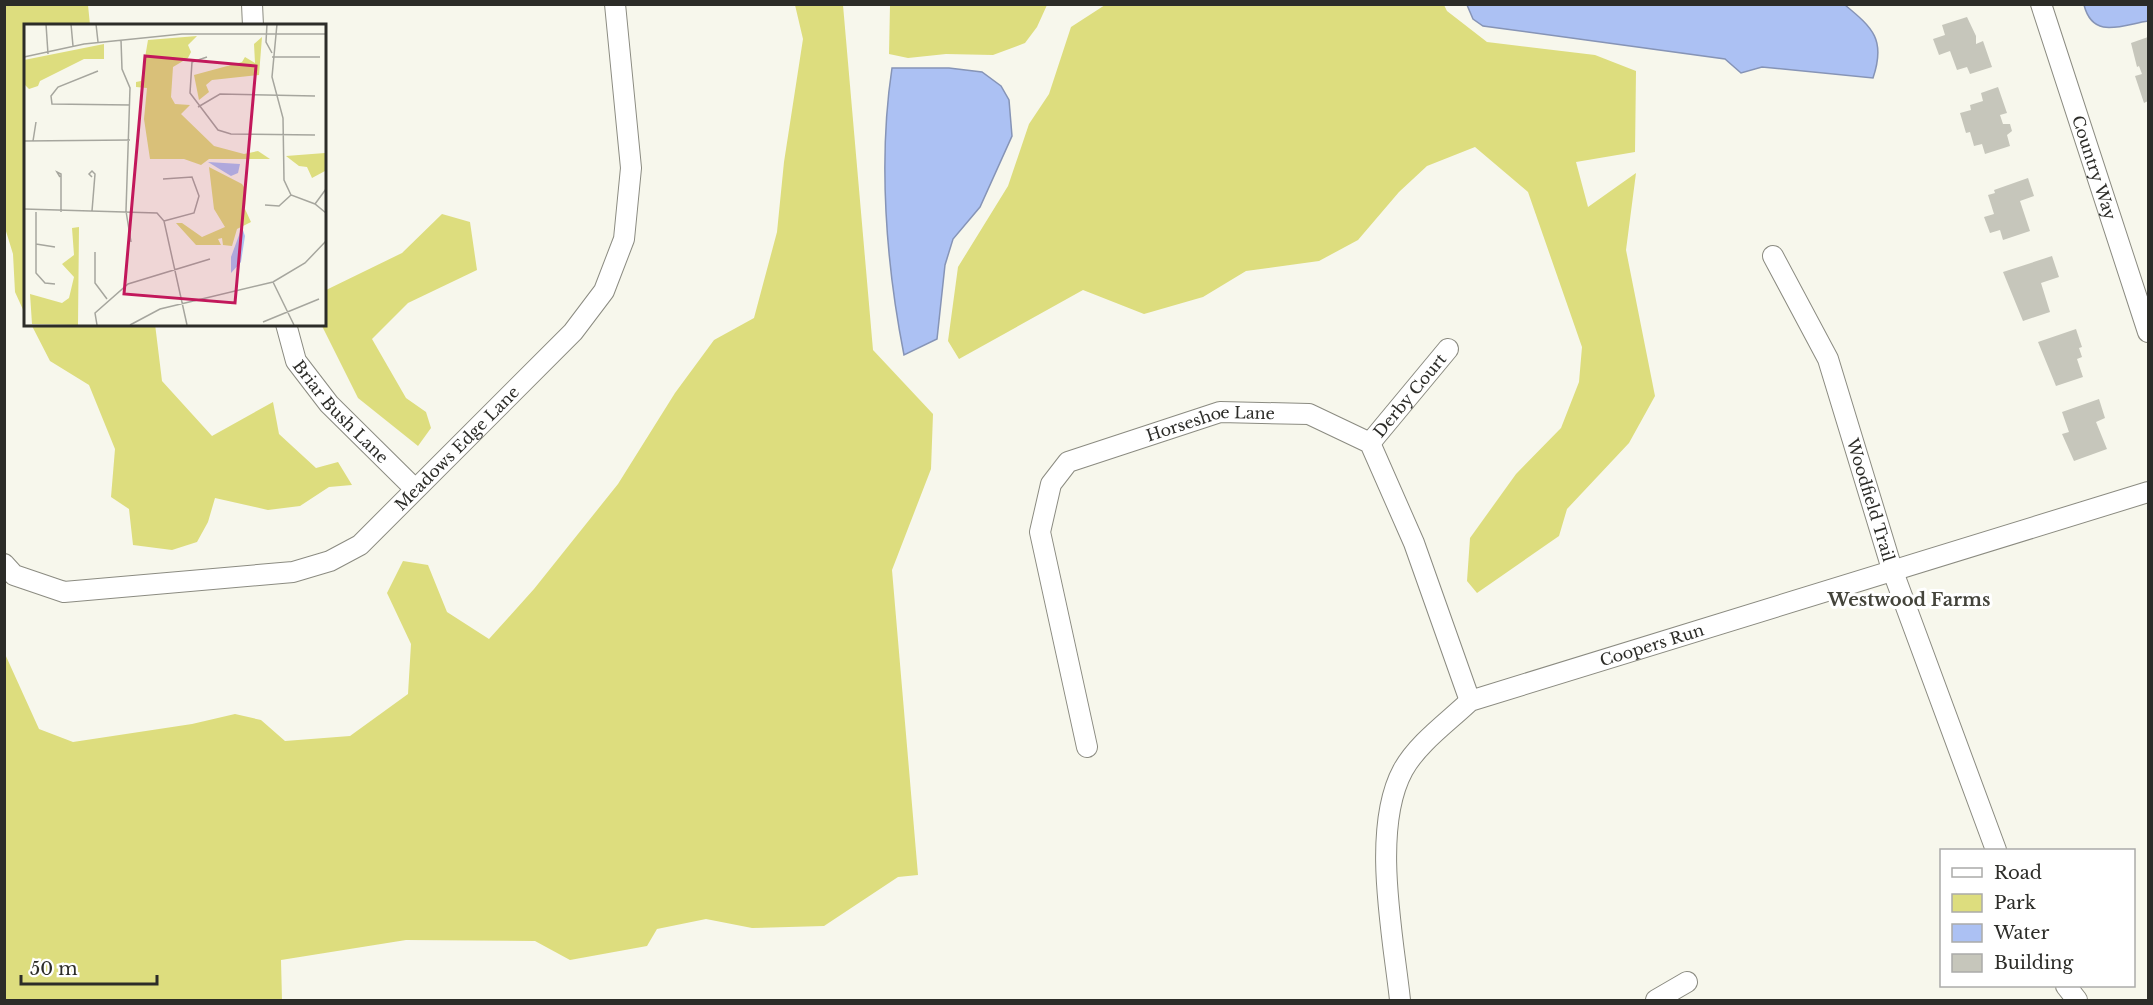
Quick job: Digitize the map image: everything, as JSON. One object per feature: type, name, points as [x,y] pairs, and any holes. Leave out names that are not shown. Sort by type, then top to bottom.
[{"type":"street","points":[[252,4],[254,24]]},
{"type":"street","name":"Meadows Edge Lane","points":[[4,564],[14,575],[64,592],[293,572],[330,561],[360,545],[573,332],[604,291],[624,238],[631,168],[615,4]]},
{"type":"street","name":"Country Way","points":[[2041,4],[2148,332]]},
{"type":"street","name":"Woodfield Trail","points":[[1773,256],[1828,359],[1892,569],[1996,849]]},
{"type":"street","name":"Briar Bush Lane","points":[[287,326],[296,361],[329,404],[415,489]]},
{"type":"street","name":"Derby Court","points":[[1370,443],[1448,349]]},
{"type":"street","name":"Horseshoe Lane","points":[[1087,747],[1041,532],[1051,484],[1068,462],[1220,412],[1309,414],[1370,443]]},
{"type":"street","points":[[1370,443],[1414,543],[1470,701]]},
{"type":"street","name":"Coopers Run","points":[[1400,1000],[1388,886],[1387,815],[1403,770],[1425,744],[1470,701],[1892,569],[2148,492]]},
{"type":"street","points":[[1656,1000],[1687,982]]},
{"type":"street","points":[[2067,987],[2077,1000]]},
{"type":"green space","points":[[890,4],[1047,5],[1037,27],[1025,43],[993,55],[946,54],[908,58],[889,54]]},
{"type":"green space","points":[[4,5],[88,5],[90,24],[24,24],[24,312],[15,292],[13,254],[5,228]]},
{"type":"green space","points":[[795,5],[843,5],[873,350],[933,414],[931,469],[892,570],[918,875],[898,877],[824,926],[752,928],[706,919],[657,929],[647,946],[570,960],[535,941],[406,940],[281,960],[282,1000],[5,1000],[5,654],[39,729],[73,742],[192,724],[235,714],[261,720],[285,741],[350,736],[408,694],[411,644],[387,593],[403,561],[428,565],[447,612],[489,639],[534,589],[618,484],[675,393],[714,340],[754,318],[777,232],[784,162],[803,39]]},
{"type":"green space","points":[[1105,5],[1444,5],[1447,11],[1487,42],[1595,55],[1636,71],[1635,152],[1576,162],[1588,207],[1636,173],[1626,250],[1655,396],[1629,443],[1567,509],[1559,536],[1477,593],[1467,581],[1470,538],[1516,474],[1561,428],[1579,382],[1582,347],[1528,192],[1475,147],[1427,166],[1399,192],[1358,240],[1319,261],[1246,271],[1203,297],[1144,314],[1083,290],[959,359],[948,341],[958,267],[1008,186],[1029,124],[1049,94],[1071,27]]},
{"type":"green space","points":[[442,214],[470,222],[477,270],[408,303],[372,339],[406,398],[426,412],[431,428],[418,446],[358,398],[322,326],[326,326],[326,290],[402,253]]},
{"type":"green space","points":[[32,326],[155,326],[162,381],[212,436],[273,402],[279,434],[316,468],[338,462],[352,485],[329,487],[300,506],[268,510],[215,498],[208,522],[197,542],[172,550],[133,545],[129,509],[111,497],[115,449],[89,385],[50,361]]},
{"type":"water","points":[[1467,5],[1845,5],[1870,28],[1877,44],[1877,65],[1873,78],[1762,67],[1741,73],[1725,59],[1483,26],[1473,19]]},
{"type":"water","points":[[2084,5],[2148,5],[2148,21],[2110,28],[2101,26],[2094,23],[2088,16]]},
{"type":"water","points":[[892,68],[949,68],[982,72],[1001,86],[1009,100],[1012,136],[980,207],[953,239],[945,265],[937,339],[904,355],[893,285],[886,212],[885,139]]},
{"type":"building","points":[[1967,17],[1976,36],[1976,44],[1983,41],[1992,67],[1970,74],[1967,67],[1957,70],[1950,51],[1939,55],[1933,39],[1945,35],[1942,25]]},
{"type":"building","points":[[2148,37],[2148,101],[2144,103],[2135,76],[2142,74],[2139,66],[2137,67],[2131,43]]},
{"type":"building","points":[[1998,87],[2007,113],[2000,115],[2003,124],[2010,124],[2012,131],[2007,135],[2010,146],[1985,154],[1982,144],[1974,146],[1970,132],[1966,133],[1960,113],[1971,110],[1970,105],[1983,101],[1981,93]]},
{"type":"building","points":[[2028,178],[2034,196],[2020,201],[2030,231],[2003,240],[2000,230],[1990,233],[1984,217],[1994,214],[1988,195],[1995,193],[1994,190]]},
{"type":"building","points":[[2052,256],[2059,277],[2041,283],[2050,312],[2023,321],[2003,272]]},
{"type":"building","points":[[2076,329],[2082,347],[2079,348],[2082,357],[2077,359],[2083,377],[2056,386],[2038,342]]},
{"type":"building","points":[[2099,399],[2105,418],[2096,422],[2107,449],[2074,461],[2062,434],[2069,432],[2062,412]]},
{"type":"district","name":"Westwood Farms","points":[[1909,600]]}]
